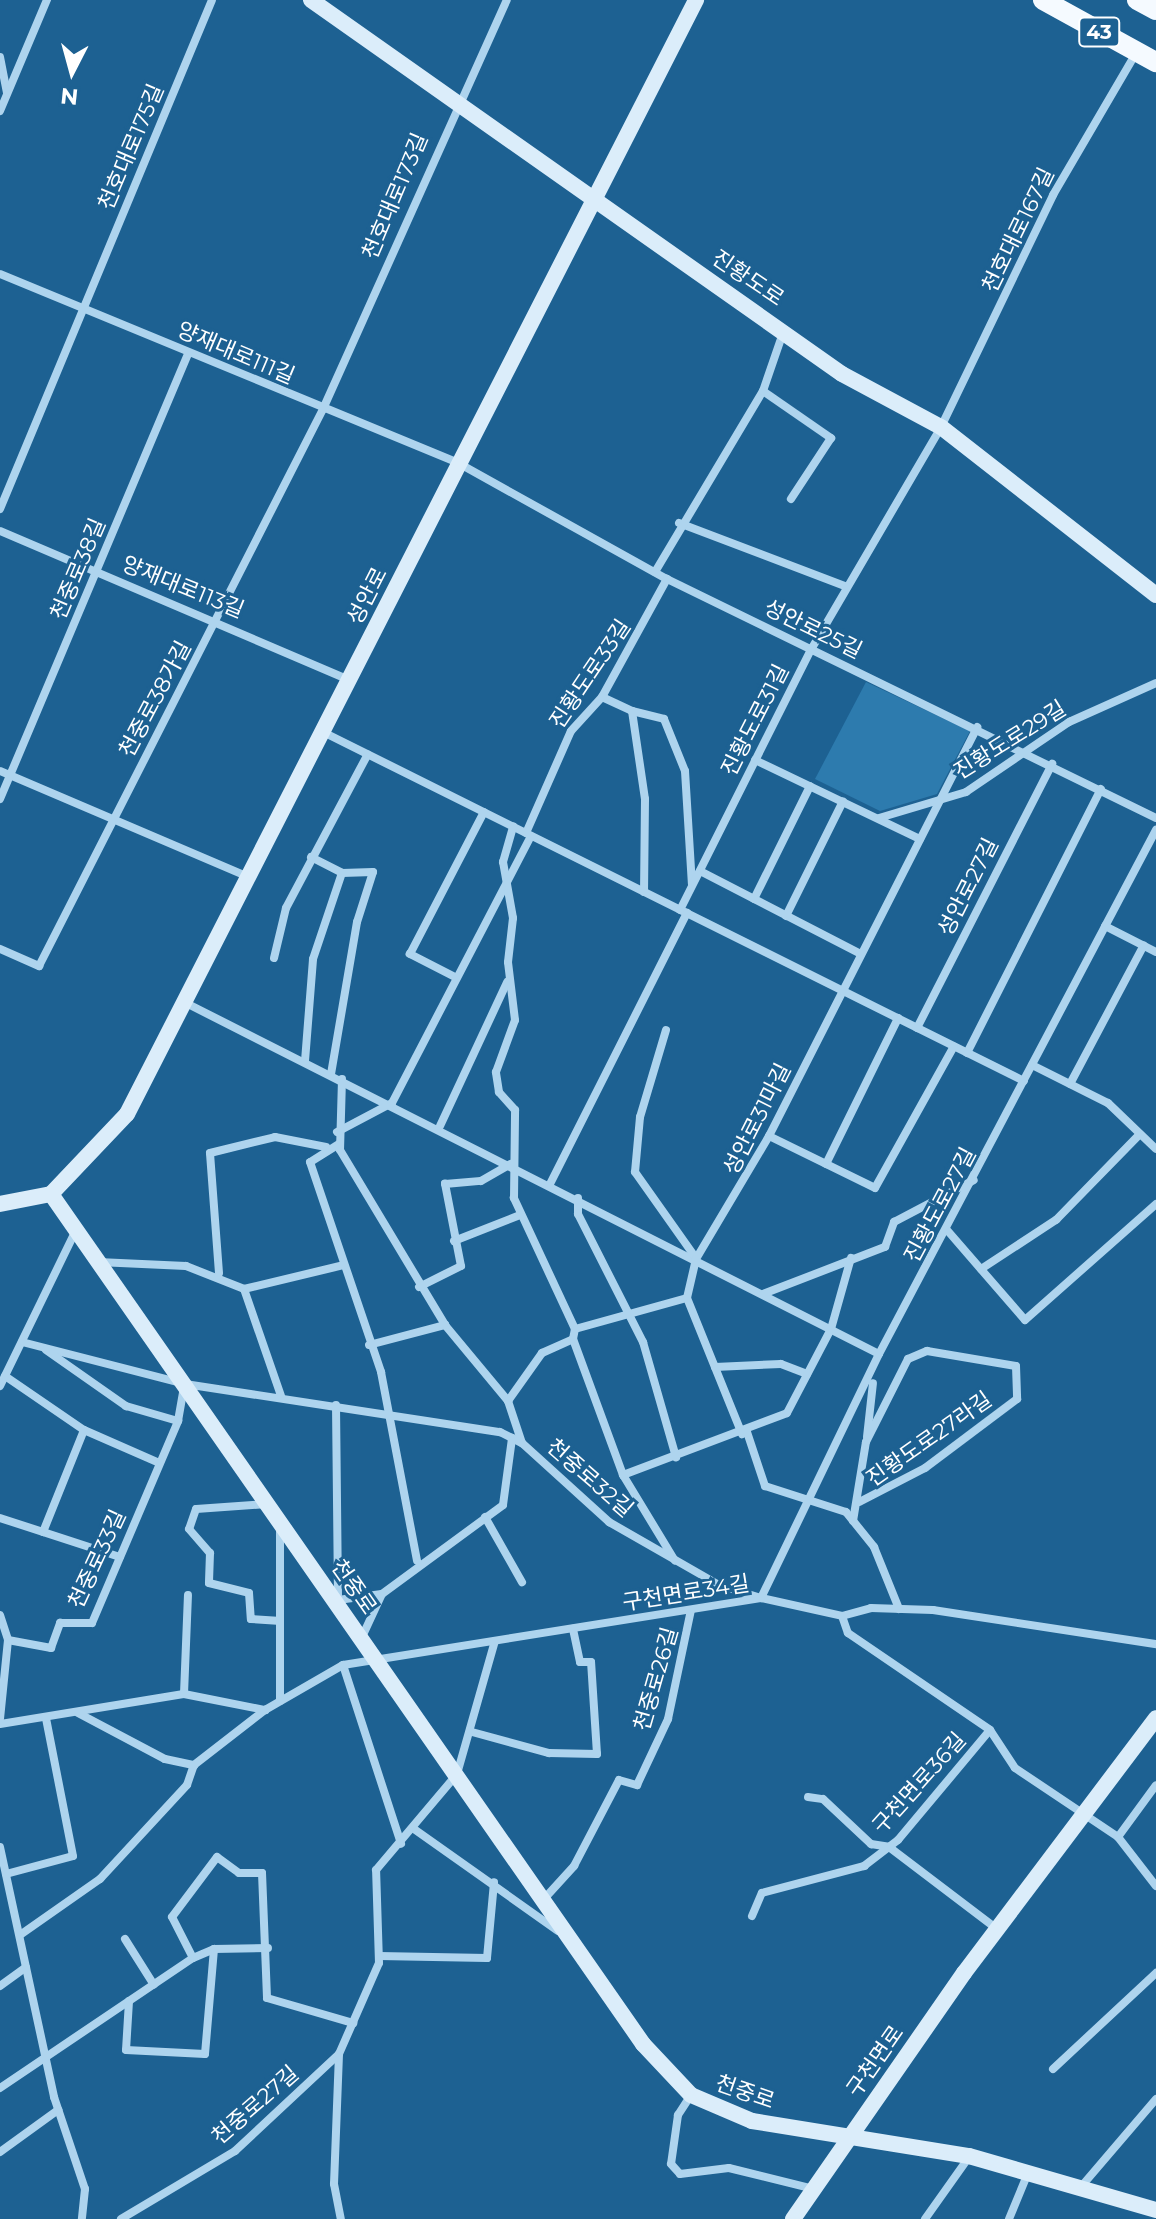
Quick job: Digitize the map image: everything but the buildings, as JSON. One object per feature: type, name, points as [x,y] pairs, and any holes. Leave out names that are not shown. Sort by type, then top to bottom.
[{"type":"main road","name":"진황도로","points":[[311,0],[594,201],[784,329],[842,374],[941,427],[1156,595]]},
{"type":"main road","name":"성안로","points":[[51,1194],[127,1114],[696,0]]},
{"type":"main road","name":"43","points":[[1043,0],[1156,62]]},
{"type":"main road","points":[[1137,0],[1156,10]]},
{"type":"main road","points":[[0,1204],[51,1194]]},
{"type":"main road","name":"천중로","points":[[51,1194],[338,1600],[643,2044],[691,2095],[752,2121],[847,2140],[969,2156],[1080,2188],[1146,2212]]},
{"type":"main road","name":"구천면로","points":[[793,2219],[997,1929],[1156,1718]]},
{"type":"street","points":[[0,111],[47,0]]},
{"type":"street","name":"천호대로175길","points":[[0,509],[212,0]]},
{"type":"street","name":"천호대로173길","points":[[323,409],[455,103],[507,0]]},
{"type":"street","name":"천호대로167길","points":[[941,427],[1053,195],[1136,53]]},
{"type":"street","points":[[0,57],[8,93]]},
{"type":"street","name":"양재대로111길","points":[[0,274],[460,464]]},
{"type":"street","points":[[655,572],[679,523],[763,391],[784,329]]},
{"type":"street","name":"천중로38길","points":[[0,799],[188,353]]},
{"type":"street","points":[[763,391],[831,438],[791,499]]},
{"type":"street","name":"천중로38가길","points":[[0,949],[39,966],[323,409]]},
{"type":"street","name":"진황도로31길","points":[[550,1184],[683,912],[693,885],[812,648],[845,586],[941,427]]},
{"type":"street","name":"성안로25길","points":[[460,464],[667,579],[1031,753],[1156,818]]},
{"type":"street","points":[[679,523],[845,586]]},
{"type":"street","name":"양재대로113길","points":[[0,531],[216,620],[349,680]]},
{"type":"street","name":"진황도로33길","points":[[392,1103],[455,977],[506,892],[571,731],[602,697],[667,579]]},
{"type":"street","name":"진황도로29길","points":[[879,818],[966,792],[1031,753],[1069,722],[1156,683]]},
{"type":"street","points":[[602,697],[632,711],[645,799],[644,892]]},
{"type":"street","name":"진황도로31길","points":[[632,711],[664,719],[685,771],[693,885]]},
{"type":"street","points":[[842,990],[977,727]]},
{"type":"street","points":[[323,732],[1024,1081]]},
{"type":"street","points":[[274,958],[286,908],[368,754]]},
{"type":"street","points":[[755,760],[920,839]]},
{"type":"street","name":"성안로27길","points":[[917,1028],[1052,764]]},
{"type":"street","points":[[0,771],[248,877]]},
{"type":"street","points":[[754,899],[810,786]]},
{"type":"street","points":[[967,1053],[1101,789]]},
{"type":"street","points":[[786,916],[843,801]]},
{"type":"street","points":[[455,977],[410,954],[484,812]]},
{"type":"street","points":[[513,826],[503,847],[506,892],[513,918],[508,979],[515,1020],[496,1072],[499,1092],[515,1110],[511,1163],[520,1215],[574,1334],[623,1475],[675,1562]]},
{"type":"street","name":"진황도로27길","points":[[761,1598],[814,1499],[875,1370],[879,1354],[1156,830]]},
{"type":"street","points":[[311,857],[342,873],[373,872],[357,922],[331,1074]]},
{"type":"street","points":[[700,871],[861,954]]},
{"type":"street","points":[[305,1061],[313,959],[342,873]]},
{"type":"street","points":[[1105,926],[1156,952]]},
{"type":"street","points":[[1070,1084],[1144,945]]},
{"type":"street","points":[[440,1126],[508,979]]},
{"type":"street","name":"성안로31마길","points":[[687,1298],[696,1259],[769,1136],[842,990]]},
{"type":"street","points":[[184,1002],[440,1126],[879,1354]]},
{"type":"street","points":[[826,1164],[898,1018]]},
{"type":"street","points":[[666,1030],[640,1117],[635,1172],[696,1259]]},
{"type":"street","points":[[769,1136],[875,1188],[954,1046]]},
{"type":"street","points":[[1032,1065],[1108,1103],[1156,1149]]},
{"type":"street","points":[[342,1079],[337,1132],[339,1144],[419,1287],[445,1325],[508,1401],[522,1443]]},
{"type":"street","points":[[337,1132],[392,1103]]},
{"type":"street","points":[[981,1269],[1056,1220],[1140,1134]]},
{"type":"street","points":[[219,1273],[210,1153],[275,1137],[326,1147],[339,1144]]},
{"type":"street","points":[[326,1147],[310,1162],[388,1411],[417,1561]]},
{"type":"street","points":[[419,1287],[461,1266],[445,1184],[503,1174],[511,1163]]},
{"type":"street","points":[[763,1294],[885,1247],[894,1222],[974,1179]]},
{"type":"street","points":[[578,1198],[578,1214],[632,1315],[676,1457]]},
{"type":"street","points":[[947,1230],[1025,1320],[1156,1204]]},
{"type":"street","points":[[454,1241],[520,1215]]},
{"type":"street","points":[[0,1386],[5,1369],[22,1342],[76,1230]]},
{"type":"street","points":[[623,1475],[744,1433],[787,1413],[831,1329],[851,1258]]},
{"type":"street","points":[[98,1262],[219,1273],[244,1289],[281,1396]]},
{"type":"street","points":[[244,1289],[344,1265]]},
{"type":"street","points":[[508,1401],[542,1353],[574,1334],[687,1298],[765,1486],[814,1499],[853,1521],[890,1576],[899,1609]]},
{"type":"street","points":[[369,1345],[445,1325]]},
{"type":"street","points":[[22,1342],[185,1384]]},
{"type":"street","points":[[41,1346],[126,1406],[178,1421]]},
{"type":"street","name":"진황도로27라길","points":[[859,1502],[925,1468],[1017,1399],[1016,1366],[916,1352],[866,1442]]},
{"type":"street","points":[[715,1367],[781,1364],[807,1374]]},
{"type":"street","points":[[5,1369],[84,1430],[159,1463]]},
{"type":"street","name":"진황도로27라길","points":[[853,1521],[859,1502],[875,1370]]},
{"type":"street","name":"천중로32길","points":[[185,1384],[388,1411],[512,1438],[522,1443],[609,1522],[675,1562],[761,1598]]},
{"type":"street","name":"천중로33길","points":[[8,1640],[51,1648],[60,1623],[92,1623],[178,1421],[185,1384]]},
{"type":"street","points":[[336,1405],[338,1600],[382,1594]]},
{"type":"street","points":[[43,1532],[84,1430]]},
{"type":"street","points":[[362,1637],[382,1594],[417,1561],[503,1505],[512,1438]]},
{"type":"street","points":[[268,1504],[196,1509],[189,1529],[210,1553],[209,1583],[249,1593],[251,1619],[277,1621]]},
{"type":"street","points":[[485,1517],[522,1582]]},
{"type":"street","points":[[0,1518],[120,1557]]},
{"type":"street","points":[[280,1521],[277,1621],[280,1701]]},
{"type":"street","points":[[184,1694],[188,1595]]},
{"type":"street","name":"구천면로34길","points":[[194,1765],[265,1710],[343,1665],[761,1598],[842,1616],[899,1609],[1156,1644]]},
{"type":"street","name":"천중로26길","points":[[544,1899],[574,1866],[619,1780],[637,1785],[668,1719],[691,1610]]},
{"type":"street","points":[[0,1615],[8,1640],[0,1721],[46,1718],[184,1694],[265,1710]]},
{"type":"street","name":"구천면로36길","points":[[842,1616],[848,1633],[890,1666],[990,1730],[1015,1768],[1118,1837],[1156,1886]]},
{"type":"street","points":[[472,1732],[549,1753],[566,1748],[597,1754],[591,1662],[580,1662],[573,1629]]},
{"type":"street","points":[[457,1774],[472,1732],[495,1641]]},
{"type":"street","points":[[343,1665],[401,1844]]},
{"type":"street","points":[[20,1935],[100,1879],[187,1785],[194,1765],[165,1759],[78,1713]]},
{"type":"street","points":[[6,1874],[73,1856],[46,1718]]},
{"type":"street","name":"구천면로36길","points":[[752,1916],[762,1893],[864,1866],[889,1847],[990,1730]]},
{"type":"street","name":"천중로27길","points":[[121,2219],[235,2151],[339,2054],[379,1956],[376,1870],[414,1829],[457,1774]]},
{"type":"street","points":[[1118,1837],[1156,1785]]},
{"type":"street","points":[[808,1797],[823,1799],[871,1844],[889,1847],[997,1929]]},
{"type":"street","points":[[414,1829],[494,1882],[574,1944]]},
{"type":"street","points":[[0,1847],[58,2110],[85,2189],[82,2219]]},
{"type":"street","points":[[193,1958],[172,1917],[217,1857],[239,1873],[262,1873],[268,1948],[267,1998],[353,2023]]},
{"type":"street","points":[[379,1956],[487,1958],[494,1882]]},
{"type":"street","points":[[125,1939],[154,1985]]},
{"type":"street","points":[[0,2088],[193,1958],[214,1949],[268,1948]]},
{"type":"street","points":[[129,2001],[126,2050],[205,2054],[214,1949]]},
{"type":"street","points":[[0,1986],[26,1967]]},
{"type":"street","points":[[1053,2069],[1156,1973]]},
{"type":"street","points":[[339,2054],[334,2184],[341,2219]]},
{"type":"street","points":[[691,2095],[676,2127],[671,2164],[680,2174],[729,2168],[815,2189]]},
{"type":"street","points":[[1080,2188],[1156,2099]]},
{"type":"street","points":[[0,2152],[58,2110]]},
{"type":"street","points":[[941,2219],[926,2217],[969,2156]]},
{"type":"street","points":[[1009,2219],[1028,2173]]},
{"type":"shaded area","points":[[866,682],[970,731],[937,794],[880,811],[815,779]]}]
